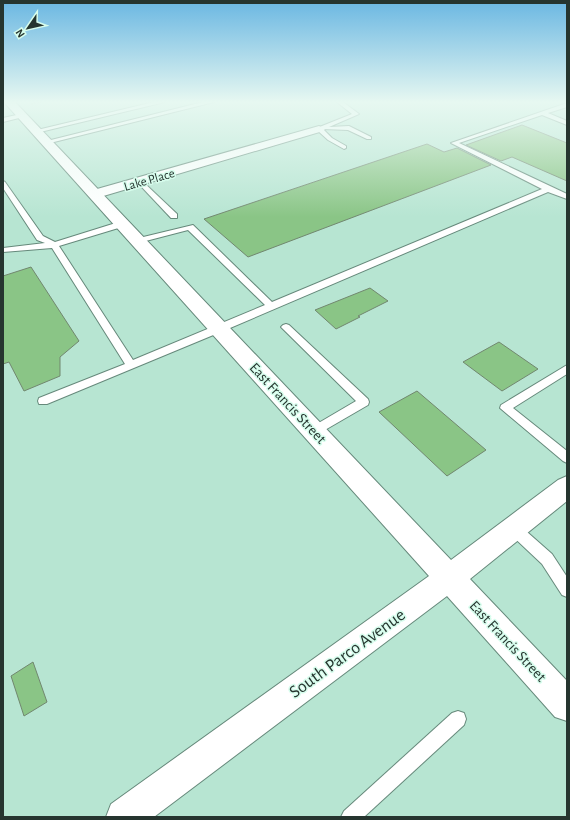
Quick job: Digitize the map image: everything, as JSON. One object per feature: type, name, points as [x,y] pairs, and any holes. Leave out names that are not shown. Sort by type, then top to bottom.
[{"type":"street","name":"East Francis Street","points":[[44,140],[567,705]]},
{"type":"street","name":"Lake Place","points":[[95,194],[283,140]]},
{"type":"street","name":"South Parco Avenue","points":[[124,817],[450,578],[567,487]]},
{"type":"lane","points":[[332,140],[344,147]]},
{"type":"lane","points":[[462,140],[454,143],[567,197]]},
{"type":"lane","points":[[139,181],[174,216]]},
{"type":"lane","points":[[3,183],[40,238],[54,245],[131,365]]},
{"type":"lane","points":[[43,401],[220,329],[548,189]]},
{"type":"lane","points":[[3,250],[54,245],[122,224]]},
{"type":"lane","points":[[138,241],[190,226],[271,306]]},
{"type":"lane","points":[[286,327],[364,402],[314,431]]},
{"type":"lane","points":[[567,369],[505,408],[567,458]]},
{"type":"lane","points":[[513,528],[547,559],[567,590]]},
{"type":"lane","points":[[350,817],[458,719]]},
{"type":"shaded area","points":[[3,140],[567,140],[567,817],[3,817]]},
{"type":"building","points":[[479,140],[560,140],[567,143],[567,181],[512,157],[501,161],[466,145]]},
{"type":"building","points":[[427,144],[444,152],[457,148],[491,165],[248,257],[204,219]]},
{"type":"building","points":[[31,267],[79,341],[60,357],[60,376],[24,391],[9,362],[3,364],[3,276]]},
{"type":"building","points":[[370,288],[388,301],[336,329],[315,310]]},
{"type":"building","points":[[499,342],[538,369],[502,391],[463,362]]},
{"type":"building","points":[[417,391],[486,450],[447,476],[379,412]]},
{"type":"building","points":[[33,662],[47,702],[24,716],[11,676]]}]
